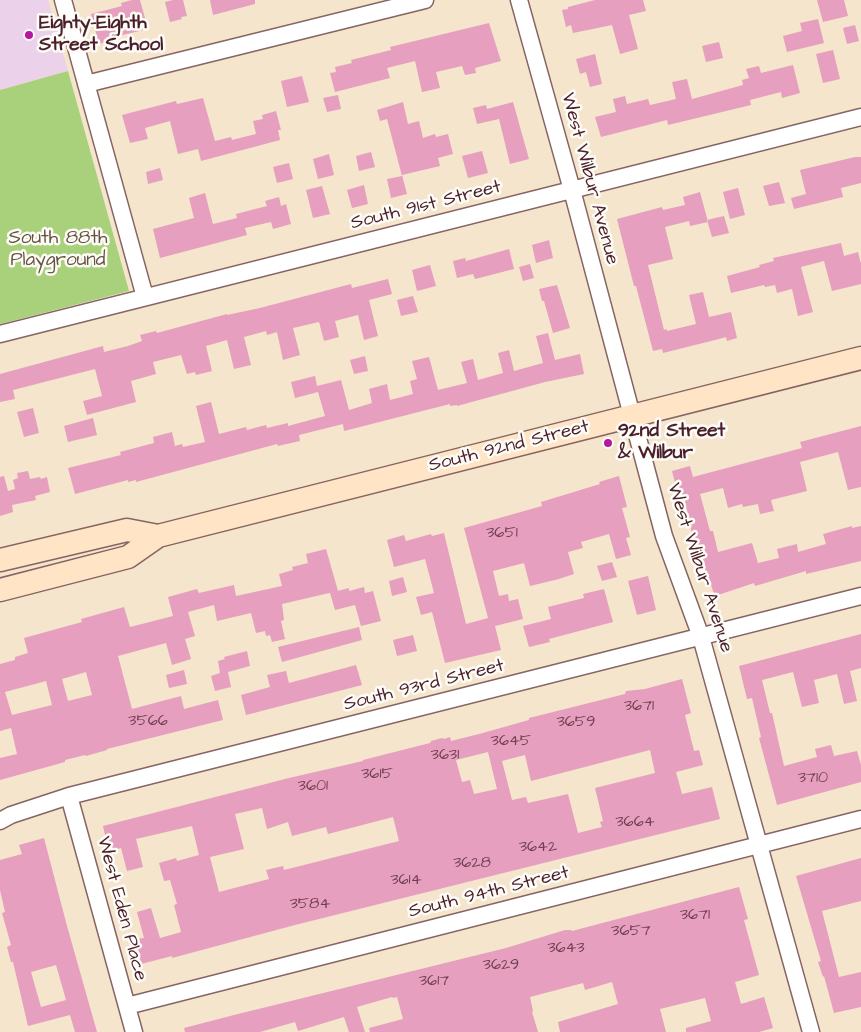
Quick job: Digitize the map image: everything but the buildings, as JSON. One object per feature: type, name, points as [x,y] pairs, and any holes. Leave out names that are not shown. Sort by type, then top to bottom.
[{"type":"main road","name":"South 92nd Street","points":[[0,590],[128,557],[158,536],[861,358]]},
{"type":"main road","name":"South 92nd Street","points":[[0,560],[127,530],[158,536]]},
{"type":"street","points":[[62,0],[145,297]]},
{"type":"street","points":[[86,84],[425,0]]},
{"type":"street","name":"West Wilbur Avenue","points":[[519,0],[572,190],[664,536],[701,637],[811,1032]]},
{"type":"street","name":"South 91st Street","points":[[0,334],[861,117]]},
{"type":"street","name":"South 93rd Street","points":[[0,821],[26,809],[69,796],[861,596]]},
{"type":"street","name":"West Eden Place","points":[[69,796],[134,1032]]},
{"type":"street","name":"South 94th Street","points":[[127,1006],[861,819]]},
{"type":"shaded area","name":"Eighty-Eighth Street School","points":[[0,0],[48,0],[68,71],[0,90]]},
{"type":"green space","name":"South 88th Playground","points":[[68,71],[129,291],[0,324],[0,90]]},
{"type":"place","name":"Eighty-Eighth Street School","points":[[29,35]]},
{"type":"place","name":"92nd Street & Wilbur","points":[[608,443]]}]
